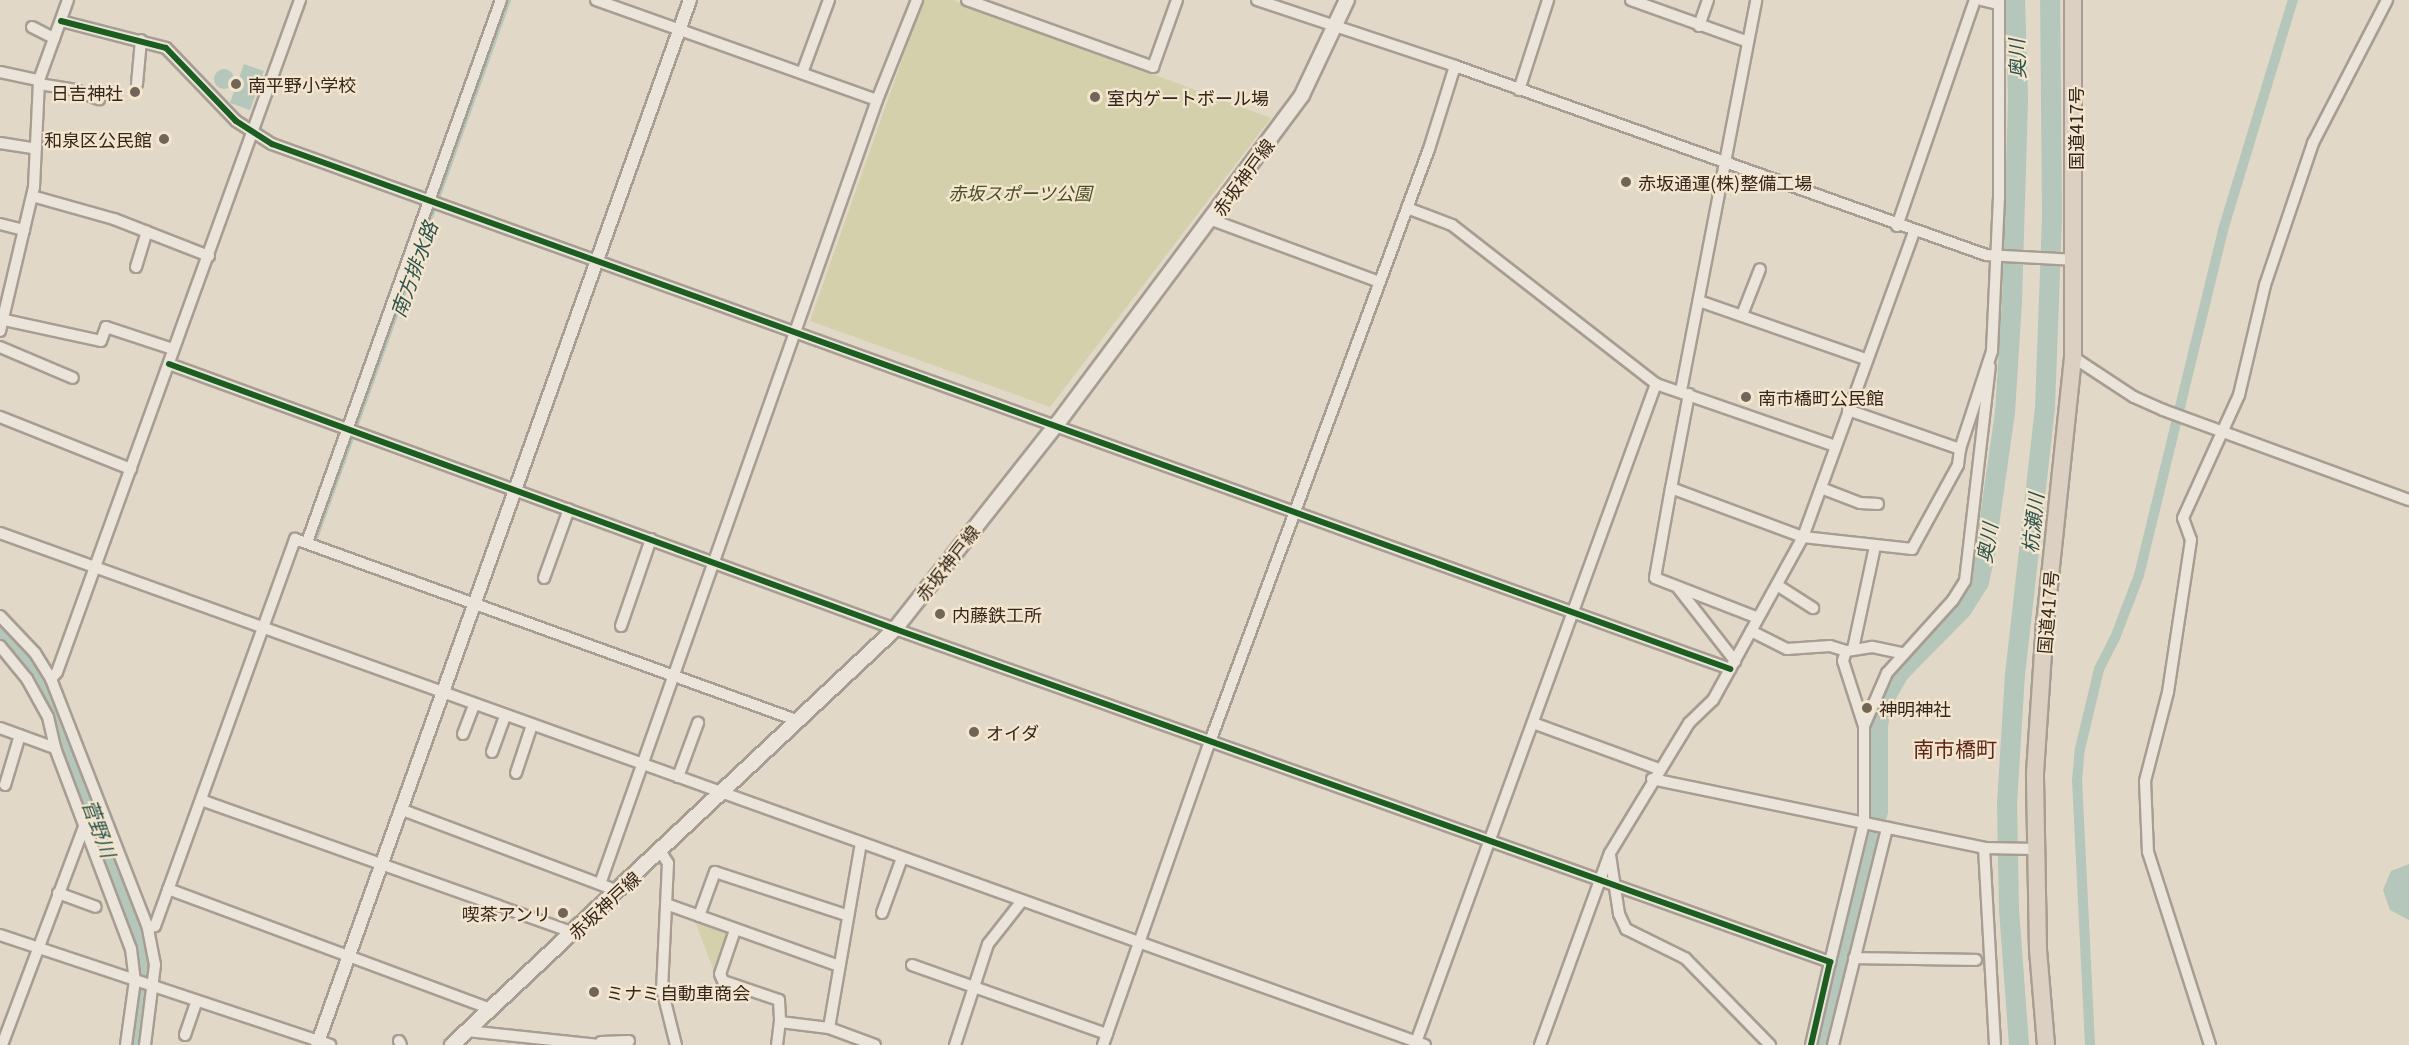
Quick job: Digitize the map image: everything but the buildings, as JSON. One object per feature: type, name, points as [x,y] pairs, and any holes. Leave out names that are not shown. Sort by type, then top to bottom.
[{"type":"highway","name":"国道417号","points":[[2046,1045],[2032,849],[2045,624],[2073,357],[2071,260],[2073,0]]},
{"type":"main road","name":"赤坂神戸線","points":[[452,1045],[661,852],[895,630],[1057,424],[1212,220],[1302,95],[1347,0]]},
{"type":"street","points":[[0,332],[1,319],[32,196],[39,82],[69,0]]},
{"type":"street","points":[[51,679],[57,672],[300,0]]},
{"type":"street","points":[[307,542],[501,0]]},
{"type":"street","points":[[596,0],[877,100]]},
{"type":"street","points":[[0,935],[322,1044],[380,863],[690,0]]},
{"type":"street","points":[[802,73],[829,0]]},
{"type":"street","points":[[600,884],[877,100],[917,0]]},
{"type":"street","points":[[967,0],[1153,67],[1177,0]]},
{"type":"street","points":[[1257,0],[1455,66],[1898,226],[1994,257],[2071,260]]},
{"type":"street","points":[[1519,90],[1548,0]]},
{"type":"street","points":[[1631,0],[1656,4],[1699,26],[1748,42]]},
{"type":"street","points":[[1699,26],[1708,0]]},
{"type":"street","points":[[1756,0],[1699,301],[1655,578],[1758,618]]},
{"type":"street","points":[[1864,726],[1875,693],[1901,653],[1953,600],[1965,581],[1992,351],[1994,257],[1999,198],[1999,2],[1982,0],[1898,226]]},
{"type":"street","points":[[2210,1045],[2148,852],[2145,782],[2168,692],[2187,570],[2191,540],[2183,518],[2224,435],[2239,395],[2265,285],[2313,143],[2387,0]]},
{"type":"street","points":[[61,21],[166,48],[252,135],[1573,610],[1732,665]]},
{"type":"street","points":[[32,27],[54,38]]},
{"type":"street","points":[[136,84],[141,40]]},
{"type":"street","points":[[912,965],[1105,1040],[1407,207],[1455,66]]},
{"type":"street","points":[[0,72],[75,90],[99,99]]},
{"type":"street","points":[[0,143],[36,149]]},
{"type":"street","points":[[32,196],[147,232],[209,256]]},
{"type":"street","points":[[1407,207],[1452,225],[1656,384],[1685,392],[1835,446]]},
{"type":"street","points":[[1212,220],[1380,282]]},
{"type":"street","points":[[0,225],[24,230]]},
{"type":"street","points":[[1540,1045],[1610,853],[1652,779],[1689,723],[1713,700],[1803,537],[1866,358],[1914,231]]},
{"type":"street","points":[[136,267],[147,232]]},
{"type":"street","points":[[1742,315],[1760,269]]},
{"type":"street","points":[[1699,301],[1866,358]]},
{"type":"street","points":[[1,319],[101,341],[106,327],[173,349]]},
{"type":"street","points":[[0,347],[73,378]]},
{"type":"street","points":[[1671,488],[1803,537],[1912,549],[1958,465],[1960,449],[1992,351]]},
{"type":"street","points":[[2073,357],[2134,397],[2224,435],[2409,500]]},
{"type":"street","points":[[169,364],[715,562],[895,630],[1212,740],[1599,881],[1830,962]]},
{"type":"street","points":[[0,533],[1418,1044],[1656,384]]},
{"type":"street","points":[[1848,410],[1960,449]]},
{"type":"street","points":[[0,417],[131,468]]},
{"type":"street","points":[[1821,488],[1860,503],[1878,504]]},
{"type":"street","points":[[544,578],[569,509]]},
{"type":"street","points":[[148,928],[155,926],[295,539],[799,722]]},
{"type":"street","points":[[621,626],[651,539]]},
{"type":"street","points":[[1811,1045],[1866,824],[1864,726],[1843,661],[1850,650],[1875,546]]},
{"type":"street","points":[[1675,585],[1718,635],[1732,665]]},
{"type":"street","points":[[1777,585],[1814,608]]},
{"type":"street","points":[[0,616],[34,653],[51,679],[148,928],[155,965],[146,1045]]},
{"type":"street","points":[[1751,631],[1787,649],[1830,646],[1850,650],[1872,647],[1901,653]]},
{"type":"street","points":[[0,646],[27,679],[48,717],[55,748],[131,949],[135,980],[126,1045]]},
{"type":"street","points":[[463,734],[474,705]]},
{"type":"street","points":[[492,752],[505,716]]},
{"type":"street","points":[[678,777],[698,723]]},
{"type":"street","points":[[1533,723],[1659,769]]},
{"type":"street","points":[[516,773],[532,725]]},
{"type":"street","points":[[0,728],[55,748]]},
{"type":"street","points":[[5,784],[20,735]]},
{"type":"street","points":[[1652,779],[1987,848],[2032,849]]},
{"type":"street","points":[[201,800],[574,933]]},
{"type":"street","points":[[400,809],[618,891]]},
{"type":"street","points":[[2,1045],[84,827]]},
{"type":"street","points":[[1833,1045],[1887,828]]},
{"type":"street","points":[[829,1028],[846,915],[861,843]]},
{"type":"street","points":[[1987,848],[1995,1045]]},
{"type":"street","points":[[661,852],[668,863],[662,989],[676,1045]]},
{"type":"street","points":[[1610,853],[1615,886],[1626,929],[1685,958],[1770,1045]]},
{"type":"street","points":[[882,913],[902,858]]},
{"type":"street","points":[[699,916],[715,872],[846,915]]},
{"type":"street","points":[[168,889],[349,954],[490,1010]]},
{"type":"street","points":[[58,893],[96,907]]},
{"type":"street","points":[[955,1045],[988,944],[1021,902]]},
{"type":"street","points":[[666,904],[839,966]]},
{"type":"street","points":[[735,930],[720,974],[723,981],[779,1000],[780,1022],[777,1045]]},
{"type":"street","points":[[1854,958],[1976,960]]},
{"type":"street","points":[[185,1035],[197,1001]]},
{"type":"street","points":[[780,1022],[829,1028],[875,1045]]},
{"type":"street","points":[[467,1030],[561,1042],[601,1044],[629,1041]]},
{"type":"green space","name":"赤坂スポーツ公園","points":[[923,0],[953,0],[1271,118],[1050,407],[810,321]]},
{"type":"green space","points":[[695,921],[727,931],[715,974]]},
{"type":"shaded area","points":[[244,64],[264,71],[250,110],[230,103]]},
{"type":"shaded area","points":[[224,69],[231,72],[234,79],[231,86],[224,89],[217,86],[214,79],[217,72]]},
{"type":"shaded area","points":[[2409,864],[2409,920],[2390,910],[2383,890],[2391,871]]},
{"type":"waterway","name":"南方排水路","points":[[316,538],[509,0]]},
{"type":"waterway","name":"奥川","points":[[1820,1045],[1878,811],[1878,725],[1883,701],[1900,672],[1962,609],[1979,582],[1985,553],[2005,413],[2012,302],[2018,99],[2015,0]]},
{"type":"waterway","name":"杭瀬川","points":[[2019,1045],[2009,908],[2007,804],[2015,675],[2045,408],[2052,215],[2050,0]]},
{"type":"waterway","points":[[2090,1045],[2077,781],[2080,749],[2099,669],[2115,638],[2139,575],[2223,230],[2293,0]]},
{"type":"waterway","name":"菅野川","points":[[0,627],[14,642],[56,709],[137,930],[147,969],[137,1045]]},
{"type":"cycle path","points":[[61,21],[166,48],[236,121],[272,144],[1730,669]]},
{"type":"cycle path","points":[[169,364],[895,629],[1830,962],[1811,1045]]},
{"type":"place","name":"南平野小学校","points":[[236,84]]},
{"type":"place","name":"日吉神社","points":[[135,92]]},
{"type":"place","name":"室内ゲートボール場","points":[[1095,97]]},
{"type":"place","name":"和泉区公民館","points":[[164,139]]},
{"type":"place","name":"赤坂通運(株)整備工場","points":[[1626,182]]},
{"type":"place","name":"南市橋町公民館","points":[[1746,397]]},
{"type":"place","name":"内藤鉄工所","points":[[940,614]]},
{"type":"place","name":"神明神社","points":[[1867,708]]},
{"type":"place","name":"オイダ","points":[[974,732]]},
{"type":"place","name":"喫茶アンリ","points":[[563,913]]},
{"type":"place","name":"ミナミ自動車商会","points":[[594,992]]},
{"type":"district","name":"南市橋町","points":[[1955,748]]}]
